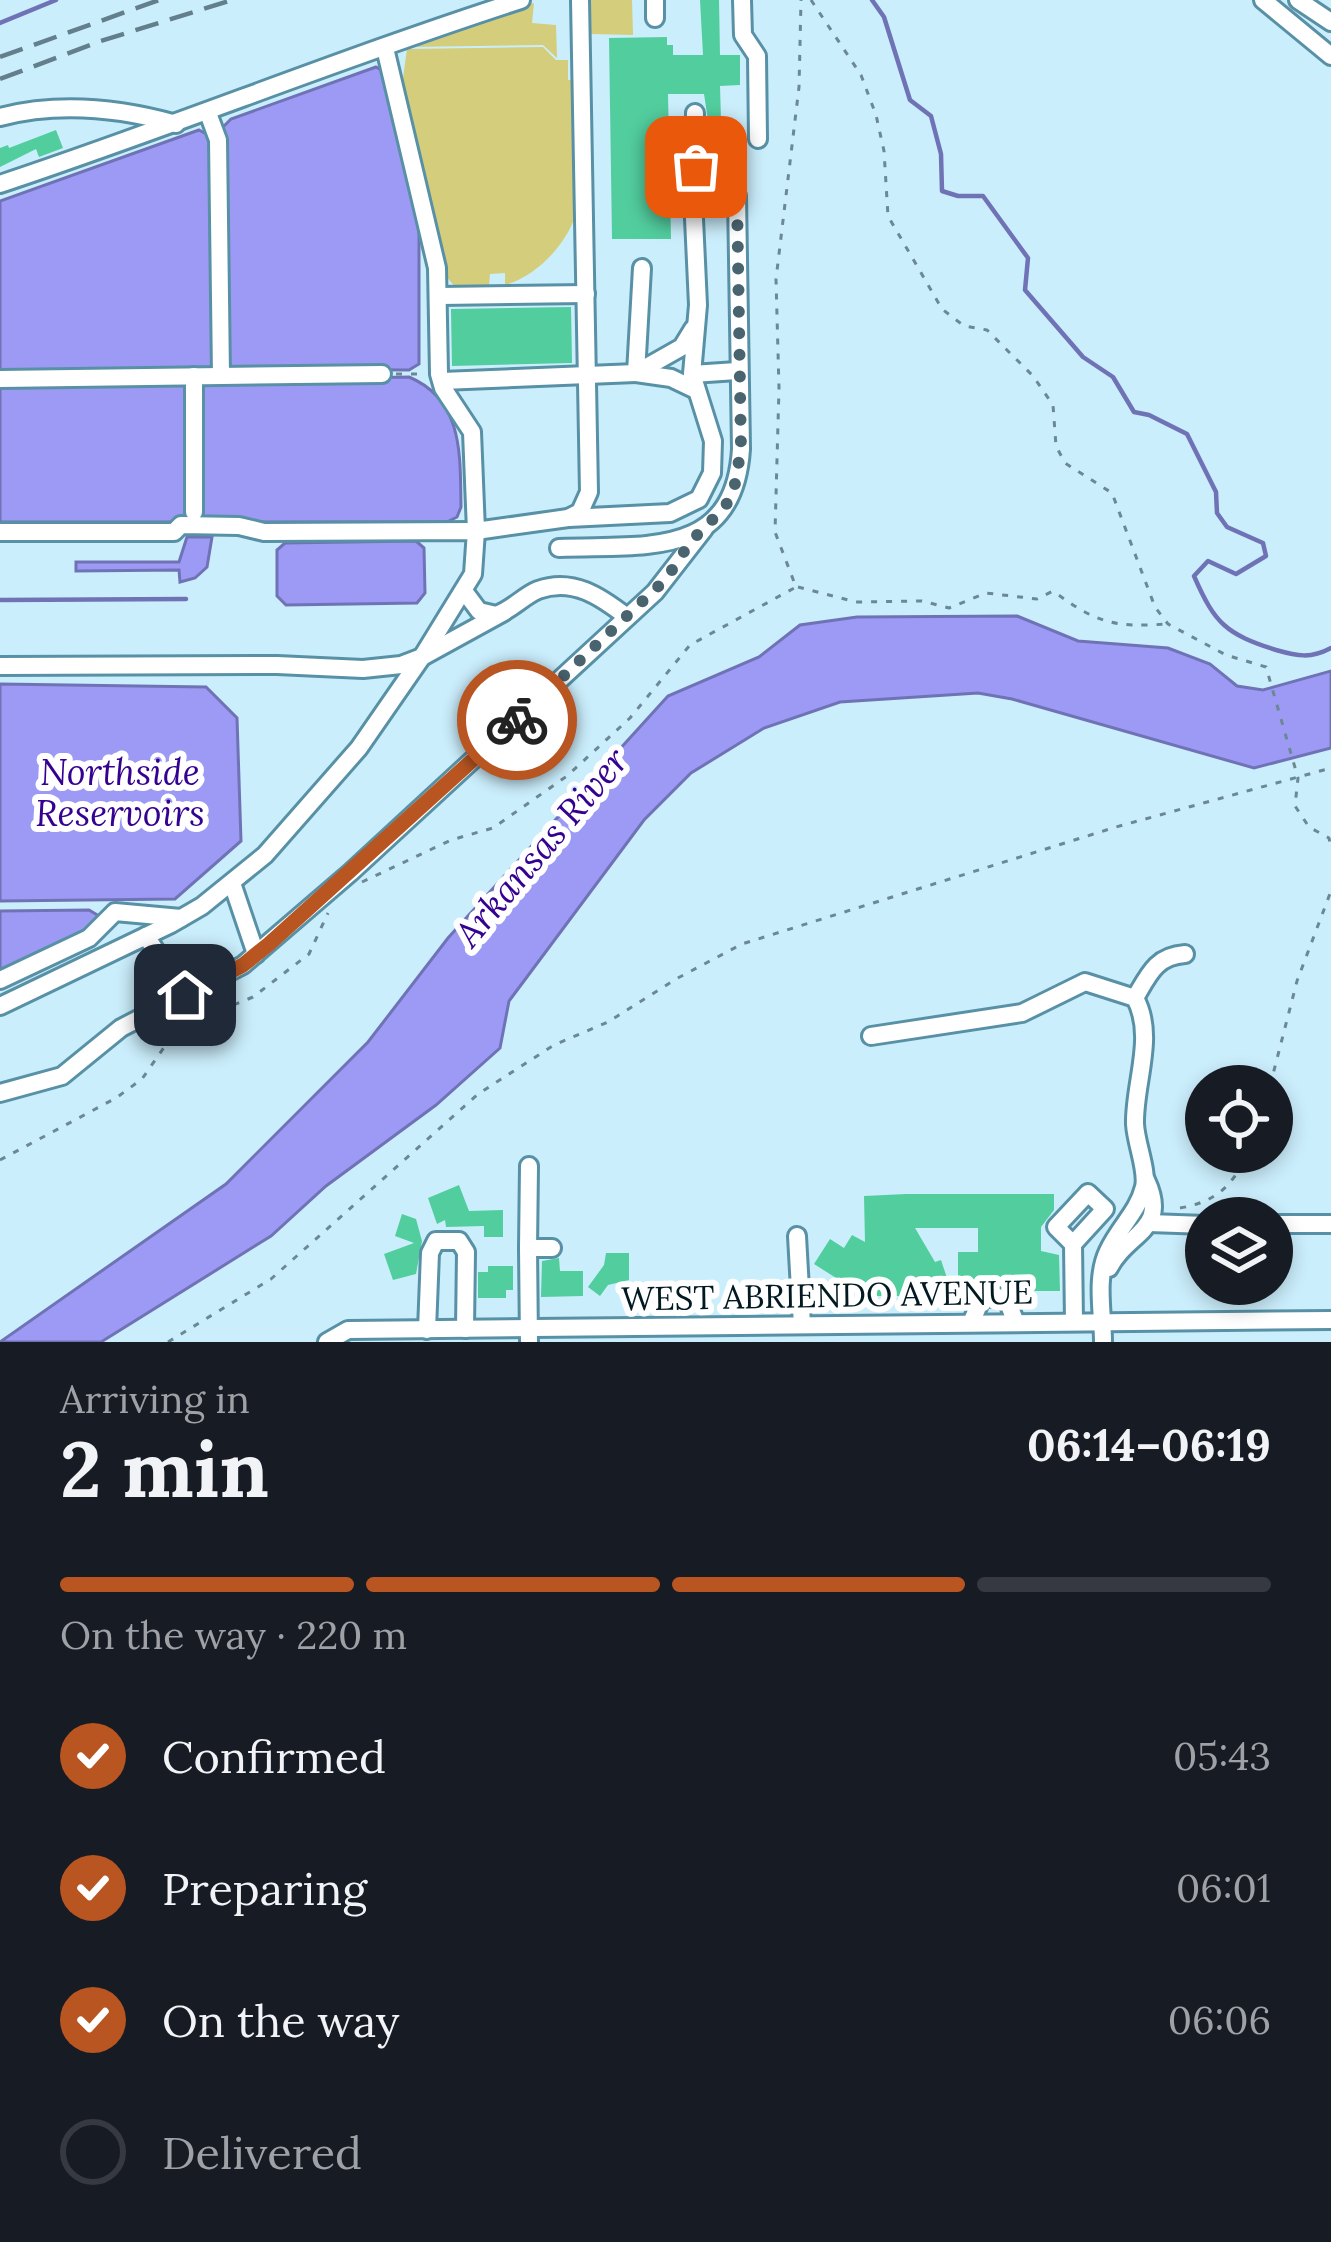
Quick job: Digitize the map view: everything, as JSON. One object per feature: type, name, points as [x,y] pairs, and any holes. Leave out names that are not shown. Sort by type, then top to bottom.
[{"type":"street","points":[[0,184],[521,0]]},
{"type":"street","points":[[568,518],[580,512],[589,492],[580,0]]},
{"type":"street","points":[[742,0],[743,35],[757,56],[758,139]]},
{"type":"street","points":[[1263,0],[1331,56]]},
{"type":"street","points":[[1298,0],[1331,22]]},
{"type":"street","points":[[0,1006],[182,918],[232,884],[309,809],[359,748],[464,591],[476,558],[472,432],[440,378],[440,296],[385,48]]},
{"type":"street","points":[[0,117],[53,107],[147,116],[176,124]]},
{"type":"street","points":[[208,113],[218,140],[221,376]]},
{"type":"street","points":[[0,532],[174,532],[181,525],[239,526],[263,532],[476,531],[568,518],[651,516],[699,499],[712,473],[714,455],[693,382],[695,113]]},
{"type":"street","points":[[0,1093],[62,1076],[121,1028],[256,954],[655,592],[725,507],[740,470],[737,196],[722,174],[696,167]]},
{"type":"street","points":[[636,374],[642,268]]},
{"type":"street","points":[[440,296],[586,294]]},
{"type":"street","points":[[636,374],[682,347],[696,322]]},
{"type":"street","points":[[440,378],[636,374],[693,382],[737,371]]},
{"type":"street","points":[[0,379],[382,374]]},
{"type":"street","points":[[194,376],[194,512]]},
{"type":"street","points":[[559,548],[654,545],[704,529]]},
{"type":"street","points":[[0,667],[277,664],[363,669],[401,664],[422,657],[537,590],[570,586],[589,591],[627,617]]},
{"type":"street","points":[[464,591],[479,611],[487,615],[504,612]]},
{"type":"street","points":[[232,884],[256,954]]},
{"type":"street","points":[[0,980],[89,938],[115,911],[182,918]]},
{"type":"street","points":[[146,936],[185,995]]},
{"type":"street","points":[[1135,998],[1156,963],[1185,954]]},
{"type":"street","points":[[871,1036],[1022,1013],[1085,982],[1135,998],[1145,1015],[1135,1120],[1137,1152],[1155,1198],[1151,1216],[1114,1258],[1101,1283]]},
{"type":"street","points":[[529,1166],[529,1335]]},
{"type":"street","points":[[1103,1342],[1101,1283],[1106,1253],[1139,1206],[1146,1180]]},
{"type":"street","points":[[1151,1216],[1185,1222]]},
{"type":"street","points":[[1293,1224],[1331,1224]]},
{"type":"street","points":[[797,1235],[802,1325]]},
{"type":"street","points":[[427,1323],[430,1253],[436,1241],[459,1241],[466,1252],[465,1329]]},
{"type":"street","points":[[1073,1244],[1074,1322]]},
{"type":"street","points":[[528,1248],[552,1248]]},
{"type":"street","points":[[423,1265],[427,1323]]},
{"type":"street","points":[[970,1323],[981,1300],[995,1296],[1006,1300],[1016,1323]]},
{"type":"street","name":"WEST ABRIENDO AVENUE","points":[[327,1342],[348,1330],[427,1323],[529,1335],[713,1334],[802,1325],[1331,1320]]},
{"type":"path","points":[[796,587],[775,532],[776,280],[797,106],[801,0]]},
{"type":"path","points":[[812,0],[861,75],[884,152],[888,216],[942,310],[964,326],[987,330],[1033,376],[1053,405],[1056,446],[1065,463],[1112,494],[1155,607],[1168,624],[1226,655],[1266,667],[1298,778],[1295,806],[1310,827],[1329,838],[1331,848]]},
{"type":"path","points":[[382,374],[440,378]]},
{"type":"path","points":[[358,884],[451,840],[493,828],[567,776],[630,718],[690,646],[796,587],[856,602],[922,601],[949,608],[986,592],[1037,599],[1053,591],[1090,619],[1127,627],[1168,624]]},
{"type":"path","points":[[168,1342],[271,1279],[478,1094],[554,1045],[608,1022],[742,944],[1116,827],[1331,768]]},
{"type":"path","points":[[1275,1065],[1297,981],[1331,891]]},
{"type":"path","points":[[0,1160],[116,1098],[142,1079],[165,1046],[194,1021],[253,997],[309,954],[331,907]]},
{"type":"path","points":[[1151,1216],[1204,1204],[1226,1190],[1236,1173]]},
{"type":"shaded area","points":[[588,0],[632,0],[633,35],[591,34]]},
{"type":"shaded area","points":[[534,3],[532,23],[556,25],[557,58],[543,45],[409,47],[427,35]]},
{"type":"shaded area","points":[[543,47],[556,60],[568,60],[568,80],[578,80],[581,173],[575,217],[561,243],[530,273],[505,285],[505,273],[490,274],[489,286],[455,287],[446,276],[402,85],[407,49]]},
{"type":"water","points":[[376,67],[383,71],[419,220],[419,364],[409,370],[232,369],[226,364],[222,128],[231,119]]},
{"type":"water","points":[[199,130],[210,136],[217,364],[209,371],[0,373],[0,201]]},
{"type":"water","points":[[409,377],[440,400],[455,431],[461,488],[457,517],[447,522],[196,522],[199,391],[210,381]]},
{"type":"water","points":[[179,381],[191,391],[193,515],[175,522],[0,522],[0,383]]},
{"type":"water","points":[[187,537],[212,537],[207,567],[195,578],[180,582],[179,570],[76,571],[76,562],[179,562]]},
{"type":"water","points":[[416,541],[424,548],[425,593],[417,603],[286,605],[277,596],[277,550],[285,543]]},
{"type":"water","name":"Arkansas River","points":[[1017,616],[1078,641],[1168,648],[1210,664],[1237,686],[1263,690],[1331,671],[1331,748],[1254,768],[978,693],[840,702],[764,728],[691,773],[644,820],[509,1001],[500,1048],[436,1105],[326,1186],[271,1236],[101,1342],[0,1342],[226,1184],[368,1042],[448,938],[668,696],[759,657],[800,625],[857,617]]},
{"type":"water","name":"Northside Reservoirs","points":[[0,684],[206,687],[237,718],[241,841],[175,899],[0,901]]},
{"type":"water","points":[[89,910],[99,916],[96,930],[0,976],[0,911]]},
{"type":"building","points":[[700,0],[719,0],[720,55],[740,55],[740,85],[720,86],[721,120],[708,120],[704,94],[668,94],[671,239],[612,239],[609,38],[667,37],[673,55],[703,55]]},
{"type":"building","points":[[56,130],[63,148],[39,157],[36,149],[0,167],[0,148]]},
{"type":"building","points":[[571,307],[572,363],[452,366],[451,309]]},
{"type":"building","points":[[459,1185],[469,1211],[503,1210],[503,1237],[484,1237],[484,1226],[446,1227],[445,1220],[437,1224],[428,1198]]},
{"type":"building","points":[[1054,1194],[1054,1210],[1041,1227],[1041,1251],[1059,1255],[1060,1291],[1016,1291],[993,1284],[958,1291],[958,1252],[978,1252],[978,1228],[915,1228],[935,1262],[941,1260],[953,1296],[872,1296],[872,1289],[842,1287],[844,1283],[814,1264],[830,1239],[844,1248],[852,1235],[865,1242],[864,1196]]},
{"type":"building","points":[[402,1214],[416,1219],[422,1241],[416,1274],[393,1280],[384,1254],[414,1243],[395,1236]]},
{"type":"building","points":[[606,1253],[629,1253],[629,1280],[608,1285],[600,1296],[588,1287],[604,1265]]},
{"type":"building","points":[[559,1258],[560,1271],[583,1271],[583,1296],[541,1297],[542,1261]]},
{"type":"building","points":[[488,1266],[513,1266],[513,1290],[506,1290],[506,1298],[478,1298],[478,1272],[488,1272]]},
{"type":"waterway","points":[[0,23],[56,0]]},
{"type":"waterway","points":[[872,0],[884,17],[910,100],[931,116],[941,154],[942,191],[983,196],[1028,258],[1025,290],[1083,357],[1113,377],[1134,412],[1187,434],[1216,492],[1217,513],[1227,527],[1263,543],[1266,556],[1236,574],[1208,561],[1194,576],[1216,616],[1245,638],[1284,652],[1310,655],[1331,648]]},
{"type":"waterway","points":[[0,600],[186,599]]},
{"type":"railway","points":[[0,57],[159,0]]},
{"type":"railway","points":[[0,79],[232,0]]},
{"type":"way so far","points":[[517,720],[655,592],[691,541],[725,507],[734,489],[741,449],[737,196],[722,174],[696,167]]},
{"type":"route","points":[[185,995],[243,965],[269,944],[517,720]]}]
